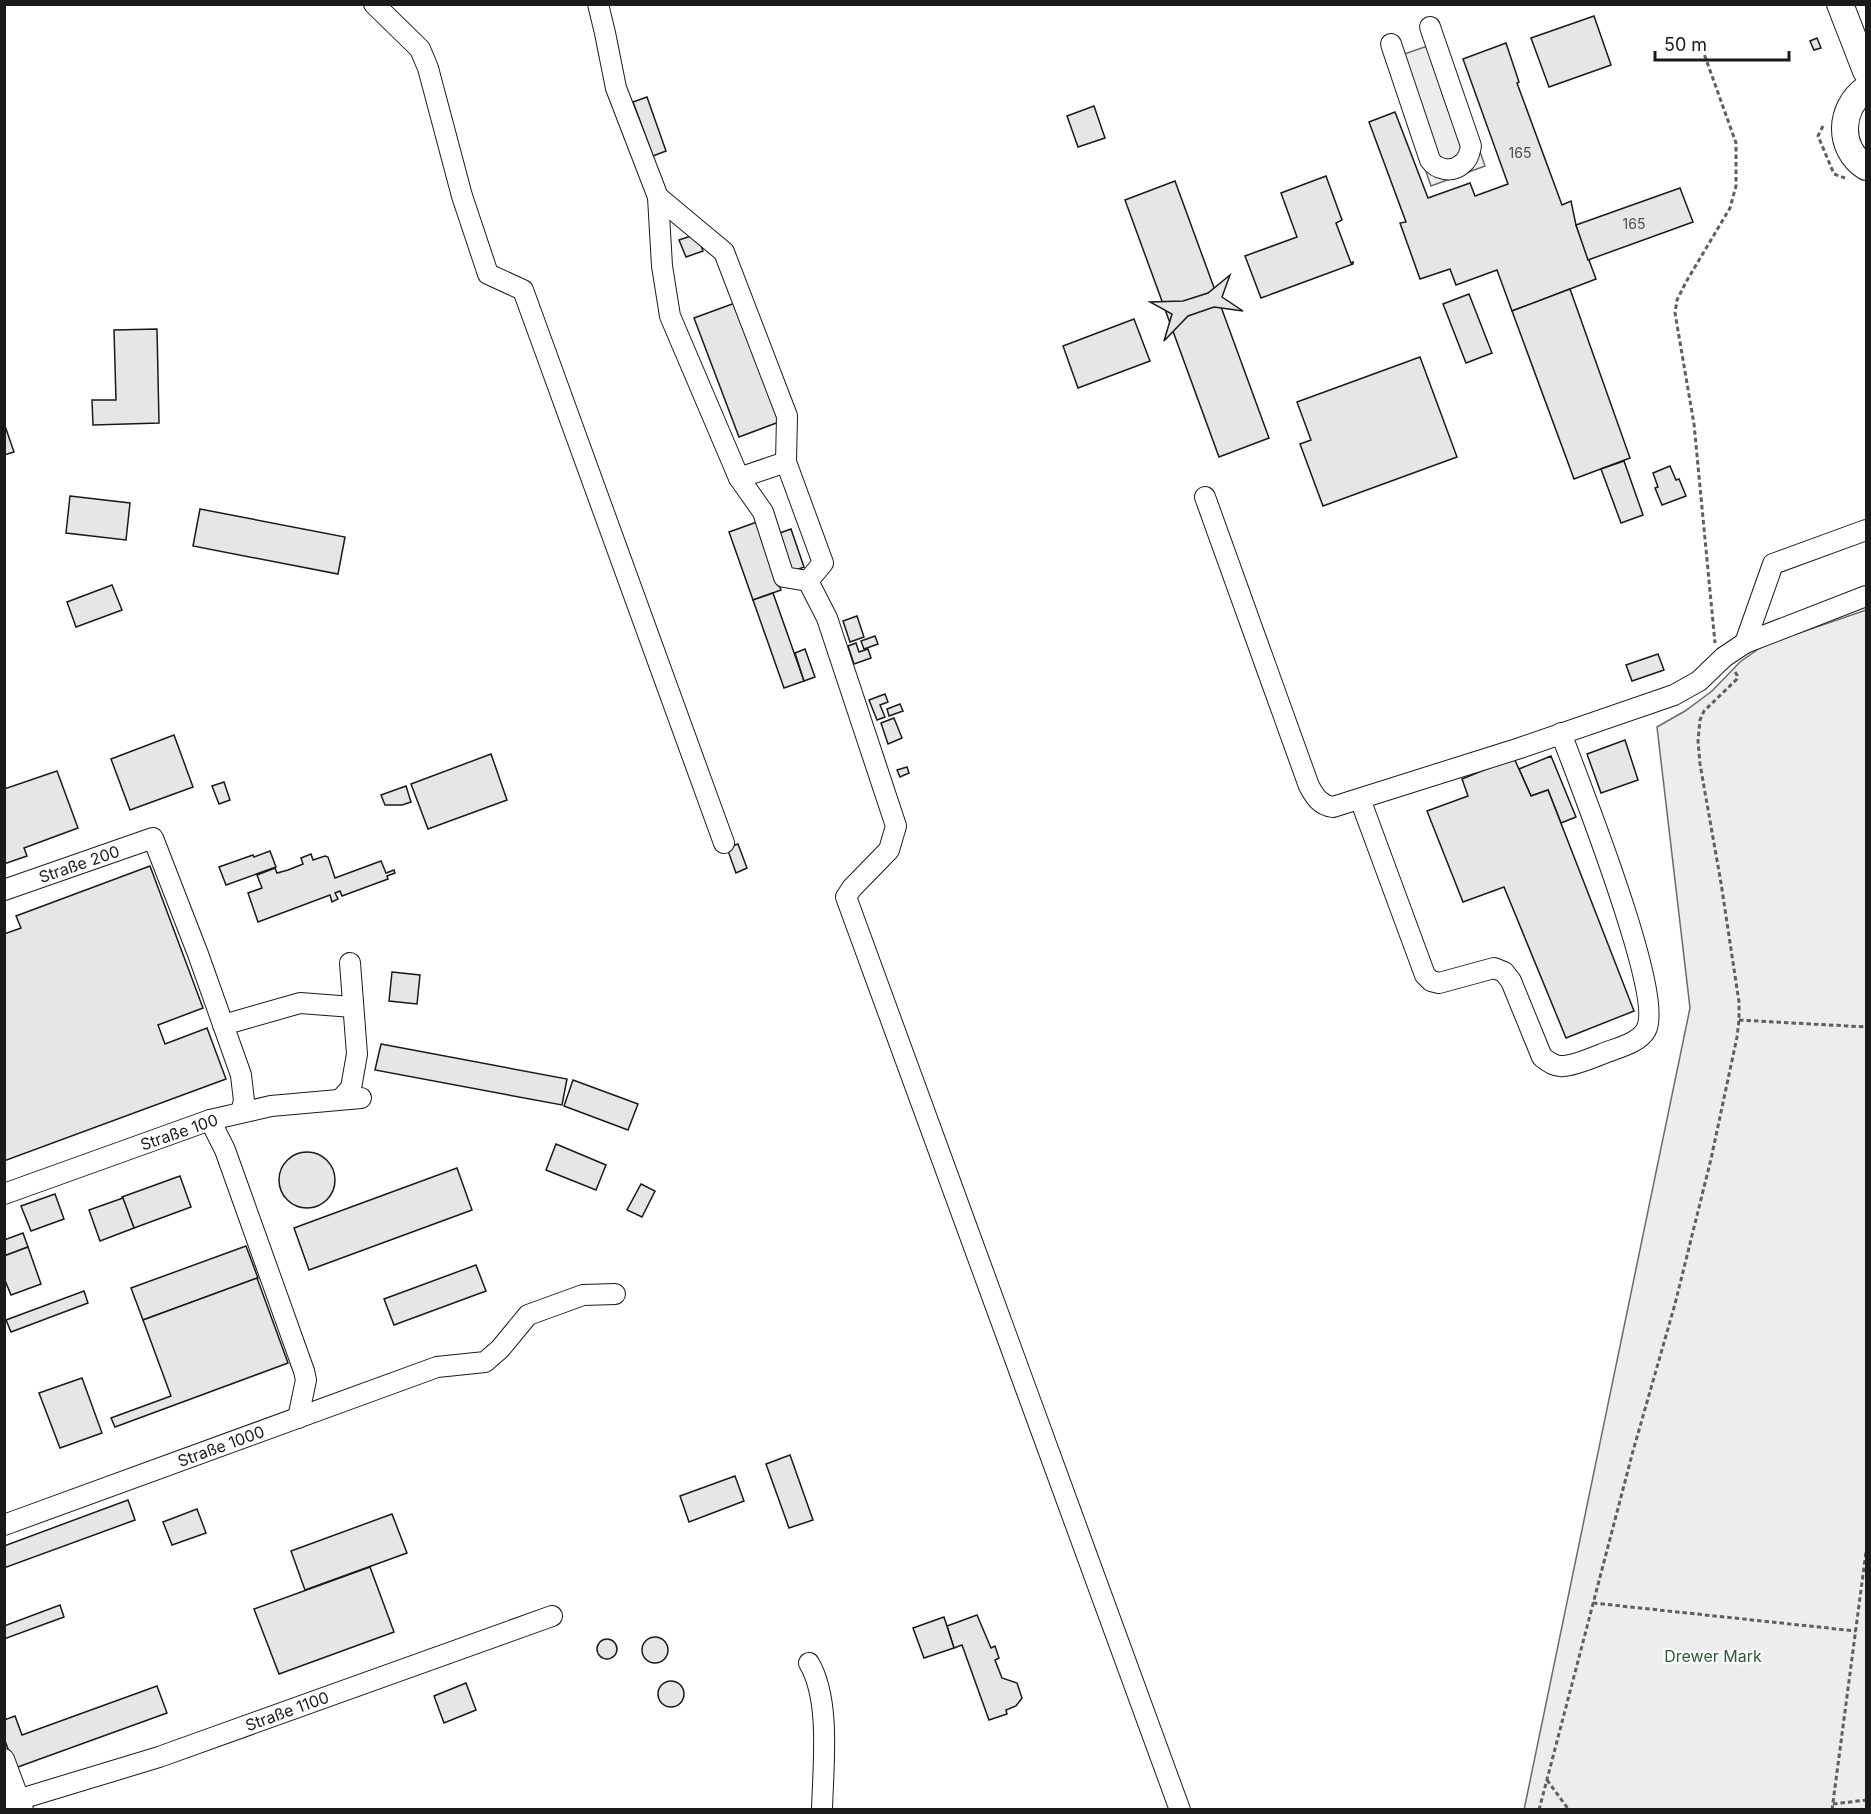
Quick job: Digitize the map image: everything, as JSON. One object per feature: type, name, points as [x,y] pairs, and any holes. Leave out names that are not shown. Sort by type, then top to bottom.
[{"type":"main road","points":[[1840,4],[1866,71]]},
{"type":"main road","points":[[1866,89],[1851,105],[1844,125],[1848,146],[1866,167]]},
{"type":"street","points":[[374,4],[420,49],[428,68],[462,196],[488,274],[523,290],[724,843]]},
{"type":"street","points":[[598,4],[616,88],[657,197],[662,266],[670,316],[739,478],[763,512],[784,577],[808,581]]},
{"type":"street","points":[[1391,44],[1434,166],[1443,169],[1454,168],[1463,164],[1470,154],[1471,146],[1431,27]]},
{"type":"street","points":[[657,197],[724,252],[787,416],[786,462],[823,563],[808,581]]},
{"type":"street","points":[[739,478],[786,462]]},
{"type":"street","points":[[1205,497],[1310,786],[1316,798],[1326,806],[1333,807],[1360,799],[1674,695],[1699,681],[1724,657],[1745,643],[1866,596]]},
{"type":"street","points":[[1745,643],[1773,564],[1866,530]]},
{"type":"street","points":[[808,581],[826,618],[896,826],[890,850],[846,897],[1180,1809]]},
{"type":"street","points":[[1360,799],[1425,975],[1431,981],[1439,983],[1494,968],[1503,972],[1511,981],[1542,1058],[1552,1064],[1563,1066],[1595,1056],[1633,1042],[1645,1032],[1649,1013],[1643,979],[1628,924],[1606,855],[1561,734]]},
{"type":"street","name":"Straße 200","points":[[4,890],[153,838],[224,1026]]},
{"type":"street","points":[[341,1100],[351,1088],[357,1054],[350,963]]},
{"type":"street","points":[[241,1112],[244,1101],[241,1075],[224,1026],[300,1003],[353,1007]]},
{"type":"street","name":"Straße 100","points":[[4,1194],[210,1120],[271,1106],[361,1098]]},
{"type":"street","points":[[210,1120],[225,1150],[304,1371],[306,1380],[298,1418]]},
{"type":"street","name":"Straße 1000","points":[[4,1526],[437,1367],[485,1362],[500,1349],[528,1315],[583,1295],[615,1294]]},
{"type":"street","name":"Straße 1100","points":[[15,1804],[159,1756],[552,1616]]},
{"type":"street","points":[[809,1663],[814,1672],[821,1704],[824,1738],[822,1809]]},
{"type":"street","points":[[4,1759],[15,1804]]},
{"type":"path","points":[[1539,1809],[1675,1305],[1711,1159],[1739,1020],[1723,895],[1698,741],[1700,720],[1704,711],[1737,679],[1737,675],[1717,648],[1715,641],[1694,424],[1675,313],[1677,300],[1686,282],[1730,208],[1736,186],[1736,143],[1702,48]]},
{"type":"path","points":[[1739,1020],[1866,1027]]},
{"type":"path","points":[[1832,1809],[1866,1552]]},
{"type":"path","points":[[1593,1603],[1856,1631]]},
{"type":"path","points":[[1546,1779],[1569,1809]]},
{"type":"path","points":[[1833,1804],[1866,1800]]},
{"type":"shaded area","points":[[1442,41],[1485,166],[1431,186],[1387,60]]},
{"type":"shaded area","name":"Drewer Mark","points":[[1866,610],[1866,1809],[1524,1810],[1690,1008],[1657,727],[1685,711],[1712,691],[1740,662],[1764,645]]},
{"type":"building","points":[[1594,16],[1611,65],[1549,87],[1531,38]]},
{"type":"building","points":[[1817,38],[1821,48],[1814,50],[1810,41]]},
{"type":"building","points":[[1506,43],[1519,82],[1517,83],[1562,205],[1571,201],[1576,225],[1596,279],[1512,311],[1497,270],[1456,285],[1450,269],[1420,279],[1400,223],[1406,222],[1369,122],[1395,112],[1428,198],[1470,183],[1475,196],[1508,184],[1463,59]]},
{"type":"building","points":[[647,97],[666,151],[653,156],[633,102]]},
{"type":"building","points":[[1094,106],[1105,138],[1078,147],[1067,116]]},
{"type":"building","points":[[1326,176],[1342,220],[1336,223],[1353,264],[1261,298],[1245,256],[1297,237],[1281,193]]},
{"type":"building","points":[[1175,181],[1269,438],[1219,457],[1125,200]]},
{"type":"building","points":[[1680,188],[1693,222],[1588,260],[1576,225]]},
{"type":"building","points":[[697,234],[703,251],[686,257],[679,240]]},
{"type":"building","points":[[1230,275],[1222,297],[1243,311],[1214,307],[1188,316],[1164,341],[1172,314],[1150,302],[1183,301],[1208,293]]},
{"type":"building","points":[[1570,289],[1630,458],[1574,479],[1512,311]]},
{"type":"building","points":[[1469,294],[1492,353],[1466,363],[1443,304]]},
{"type":"building","points":[[735,303],[779,422],[739,437],[694,318]]},
{"type":"building","points":[[1134,319],[1150,361],[1078,388],[1063,346]]},
{"type":"building","points":[[157,329],[159,423],[93,425],[92,400],[116,400],[114,330]]},
{"type":"building","points":[[1420,357],[1457,457],[1323,506],[1300,444],[1311,440],[1297,402]]},
{"type":"building","points":[[4,423],[14,452],[4,455]]},
{"type":"building","points":[[1624,461],[1643,515],[1621,523],[1601,469]]},
{"type":"building","points":[[1670,466],[1676,480],[1679,479],[1686,496],[1662,505],[1655,488],[1658,487],[1653,473]]},
{"type":"building","points":[[70,496],[130,503],[126,540],[66,533]]},
{"type":"building","points":[[200,509],[345,537],[338,574],[193,546]]},
{"type":"building","points":[[757,522],[781,590],[753,600],[729,532]]},
{"type":"building","points":[[791,529],[804,567],[791,572],[777,534]]},
{"type":"building","points":[[112,585],[122,610],[76,627],[67,602]]},
{"type":"building","points":[[773,593],[804,681],[784,688],[753,600]]},
{"type":"building","points":[[857,616],[864,637],[850,642],[843,621]]},
{"type":"building","points":[[875,636],[878,644],[864,649],[861,641]]},
{"type":"building","points":[[856,643],[859,652],[868,649],[871,658],[854,664],[848,646]]},
{"type":"building","points":[[805,649],[815,677],[804,681],[795,653]]},
{"type":"building","points":[[1658,654],[1664,670],[1632,681],[1626,665]]},
{"type":"building","points":[[885,694],[888,702],[880,705],[885,717],[877,720],[869,700]]},
{"type":"building","points":[[900,704],[903,711],[889,716],[887,709]]},
{"type":"building","points":[[894,718],[902,738],[888,744],[881,723]]},
{"type":"building","points":[[174,735],[193,787],[130,810],[111,759]]},
{"type":"building","points":[[1625,740],[1638,780],[1601,793],[1587,754]]},
{"type":"building","points":[[491,754],[507,800],[428,829],[411,784]]},
{"type":"building","points":[[1551,756],[1576,817],[1561,823],[1548,790],[1531,796],[1519,769]]},
{"type":"building","points":[[1514,758],[1531,796],[1548,790],[1634,1011],[1566,1038],[1504,887],[1463,902],[1427,811],[1468,796],[1462,779]]},
{"type":"building","points":[[907,767],[909,773],[900,777],[897,770]]},
{"type":"building","points":[[57,771],[78,828],[24,848],[27,856],[4,864],[4,789]]},
{"type":"building","points":[[224,782],[230,800],[219,804],[212,786]]},
{"type":"building","points":[[406,786],[411,802],[402,805],[385,805],[381,795]]},
{"type":"building","points":[[738,844],[747,868],[736,873],[727,848]]},
{"type":"building","points":[[270,851],[276,867],[226,885],[219,867]]},
{"type":"building","points":[[311,854],[313,860],[328,857],[335,878],[381,861],[386,873],[394,870],[395,873],[387,876],[388,879],[342,896],[340,891],[335,893],[338,899],[332,902],[330,895],[258,922],[248,893],[262,888],[257,875],[275,868],[277,873],[288,870],[303,864],[301,858]]},
{"type":"building","points":[[150,866],[203,1008],[158,1025],[165,1044],[207,1028],[226,1079],[4,1161],[4,934],[21,928],[16,916]]},
{"type":"building","points":[[392,972],[420,975],[417,1004],[389,1001]]},
{"type":"building","points":[[381,1044],[567,1079],[562,1105],[375,1070]]},
{"type":"building","points":[[573,1080],[638,1104],[628,1130],[564,1106]]},
{"type":"building","points":[[556,1144],[606,1165],[596,1190],[546,1170]]},
{"type":"building","points":[[301,1152],[313,1152],[327,1160],[335,1174],[333,1191],[327,1200],[313,1208],[301,1208],[284,1196],[279,1186],[279,1174],[291,1157]]},
{"type":"building","points":[[457,1168],[472,1210],[309,1270],[294,1228]]},
{"type":"building","points":[[180,1176],[191,1207],[134,1228],[122,1197]]},
{"type":"building","points":[[641,1184],[655,1191],[642,1217],[627,1210]]},
{"type":"building","points":[[55,1194],[64,1219],[31,1231],[21,1206]]},
{"type":"building","points":[[123,1198],[134,1228],[100,1241],[89,1210]]},
{"type":"building","points":[[23,1233],[28,1247],[4,1256],[4,1240]]},
{"type":"building","points":[[246,1246],[258,1278],[143,1320],[131,1288]]},
{"type":"building","points":[[28,1247],[41,1284],[11,1295],[4,1278],[4,1256]]},
{"type":"building","points":[[476,1265],[486,1291],[394,1325],[384,1299]]},
{"type":"building","points":[[257,1278],[288,1363],[115,1427],[111,1418],[171,1396],[143,1320]]},
{"type":"building","points":[[84,1291],[88,1303],[11,1332],[6,1320]]},
{"type":"building","points":[[82,1378],[102,1433],[60,1448],[39,1393]]},
{"type":"building","points":[[790,1455],[813,1520],[789,1528],[766,1464]]},
{"type":"building","points":[[735,1476],[744,1501],[689,1522],[680,1496]]},
{"type":"building","points":[[128,1500],[135,1520],[4,1568],[4,1546]]},
{"type":"building","points":[[197,1509],[206,1533],[172,1545],[163,1522]]},
{"type":"building","points":[[392,1514],[407,1553],[305,1590],[291,1551]]},
{"type":"building","points":[[370,1567],[394,1632],[279,1674],[254,1609]]},
{"type":"building","points":[[60,1605],[64,1617],[4,1639],[4,1626]]},
{"type":"building","points":[[977,1615],[991,1648],[995,1646],[999,1658],[995,1660],[1002,1678],[1017,1683],[1022,1698],[1016,1706],[1006,1710],[1007,1714],[989,1720],[962,1645],[954,1648],[947,1626]]},
{"type":"building","points":[[944,1617],[954,1648],[924,1658],[913,1628]]},
{"type":"building","points":[[655,1637],[664,1641],[668,1650],[664,1659],[655,1663],[646,1659],[642,1650],[646,1641]]},
{"type":"building","points":[[603,1639],[611,1639],[617,1645],[617,1653],[611,1659],[603,1659],[597,1653],[597,1645]]},
{"type":"building","points":[[671,1681],[680,1685],[684,1694],[680,1703],[671,1707],[662,1703],[658,1694],[662,1685]]},
{"type":"building","points":[[466,1683],[476,1710],[444,1723],[434,1696]]},
{"type":"building","points":[[157,1686],[167,1713],[15,1768],[4,1738],[4,1720],[15,1716],[22,1735]]}]
